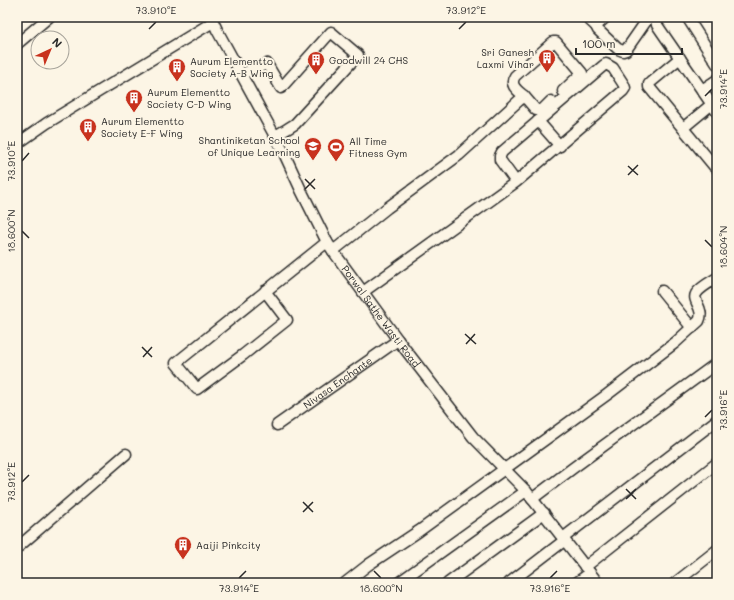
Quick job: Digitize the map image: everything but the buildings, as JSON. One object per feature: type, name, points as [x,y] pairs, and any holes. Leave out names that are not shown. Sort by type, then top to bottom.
[{"type":"street","points":[[17,44],[49,17]]},
{"type":"street","points":[[586,17],[618,49],[623,51],[626,50],[649,17]]},
{"type":"street","points":[[596,26],[606,17]]},
{"type":"street","points":[[658,17],[656,22],[657,25],[714,108],[683,128]]},
{"type":"street","points":[[687,17],[717,64]]},
{"type":"street","points":[[17,144],[46,123],[212,20]]},
{"type":"street","name":"Porwal Sathe Wasti Road","points":[[212,20],[283,151],[330,246],[398,340],[474,437],[529,495],[598,583]]},
{"type":"street","points":[[241,74],[267,64],[281,88],[331,32],[358,55],[295,124],[275,136]]},
{"type":"street","points":[[553,42],[556,42],[582,73],[542,110],[536,110],[524,96],[516,90],[512,83],[513,79],[553,42]]},
{"type":"street","points":[[680,58],[651,82],[649,87],[717,168]]},
{"type":"street","points":[[363,292],[516,182],[623,91],[625,88],[624,85],[612,68],[606,64],[602,66],[502,152],[500,160],[516,182]]},
{"type":"street","points":[[702,90],[717,80]]},
{"type":"street","points":[[265,292],[287,320],[197,389],[176,363],[265,292],[387,208],[458,154],[524,96]]},
{"type":"street","points":[[538,121],[560,146]]},
{"type":"street","points":[[345,583],[608,394],[676,342],[699,321],[701,317],[701,312],[695,297],[696,294],[699,290],[717,278]]},
{"type":"street","points":[[662,291],[692,328]]},
{"type":"street","name":"Nivasa Enchante","points":[[277,425],[398,340]]},
{"type":"street","points":[[398,583],[529,495],[573,468],[717,363]]},
{"type":"street","points":[[509,583],[717,420]]},
{"type":"street","points":[[17,548],[126,454]]},
{"type":"street","points":[[576,583],[588,570],[717,463]]},
{"type":"street","points":[[448,583],[544,513]]},
{"type":"street","points":[[675,583],[717,550]]},
{"type":"place","name":"Sri Ganesh Laxmi Vihar","points":[[547,73]]},
{"type":"place","name":"Goodwill 24 CHS","points":[[316,75]]},
{"type":"place","name":"Aurum Elementto Society A-B Wing","points":[[177,82]]},
{"type":"place","name":"Aurum Elementto Society C-D Wing","points":[[134,113]]},
{"type":"place","name":"Aurum Elementto Society E-F Wing","points":[[88,142]]},
{"type":"place","name":"Shantiniketan School of Unique Learning","points":[[313,161]]},
{"type":"place","name":"All Time Fitness Gym","points":[[336,162]]},
{"type":"place","name":"Aaiji Pinkcity","points":[[183,560]]}]
